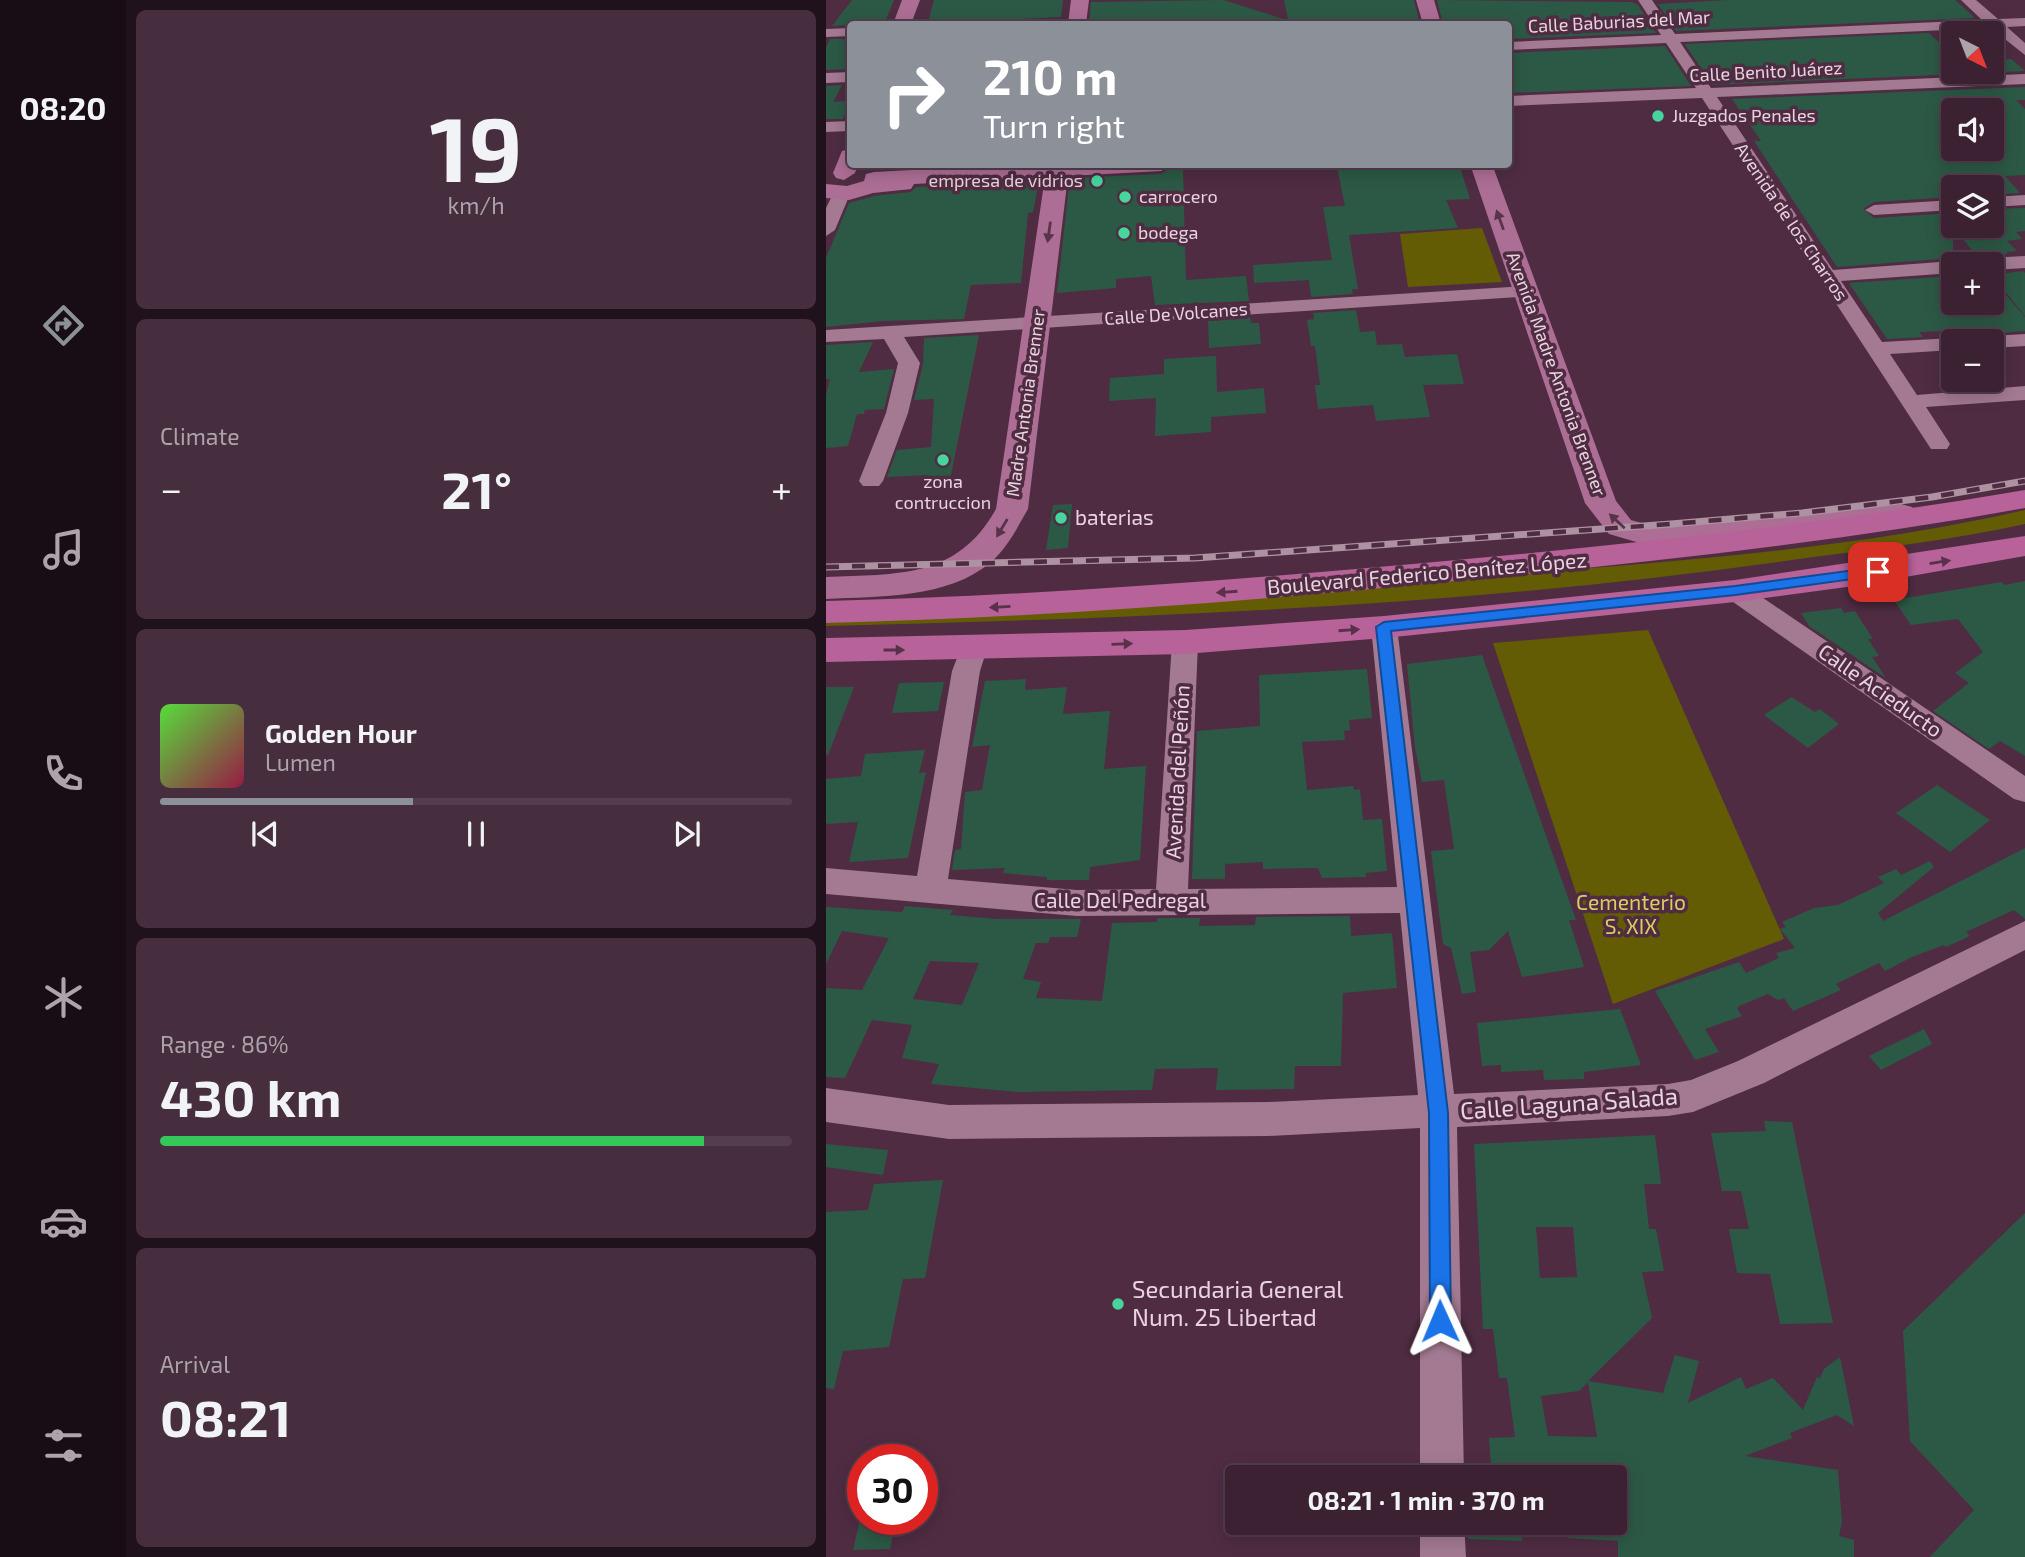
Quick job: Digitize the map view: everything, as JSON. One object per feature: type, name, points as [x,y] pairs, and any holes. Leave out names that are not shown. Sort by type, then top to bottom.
[{"type":"main road","name":"Boulevard Federico Benítez López","points":[[826,612],[925,611],[1249,591],[1684,548],[2025,499]]},
{"type":"main road","points":[[826,650],[974,649],[1185,642],[1384,627],[1735,591],[1854,575],[2025,546]]},
{"type":"street","points":[[909,21],[911,0]]},
{"type":"street","points":[[911,21],[923,0]]},
{"type":"street","points":[[1077,21],[1080,0]]},
{"type":"street","points":[[1425,0],[1431,21]]},
{"type":"street","name":"Avenida de los Charros","points":[[1645,0],[1939,444]]},
{"type":"street","points":[[1968,0],[1992,21]]},
{"type":"street","name":"Calle Baburias del Mar","points":[[2004,23],[2025,22]]},
{"type":"street","name":"Calle Baburias del Mar","points":[[1512,46],[1941,26]]},
{"type":"street","points":[[826,33],[847,32]]},
{"type":"street","points":[[2004,32],[2025,51]]},
{"type":"street","points":[[826,78],[847,77]]},
{"type":"street","name":"Calle Benito Juárez","points":[[1512,101],[2025,79]]},
{"type":"street","points":[[826,127],[847,126]]},
{"type":"street","points":[[826,230],[850,177],[1082,168]]},
{"type":"street","name":"Avenida Madre Antonia Brenner","points":[[1482,168],[1601,503],[1620,527],[1644,536],[1666,538],[1874,514],[1924,515]]},
{"type":"street","name":"Madre Antonia Brenner","points":[[826,588],[899,584],[943,576],[985,552],[1003,530],[1012,509],[1037,323],[1062,169]]},
{"type":"street","points":[[2004,201],[2025,200],[2021,192],[2025,191]]},
{"type":"street","points":[[1874,210],[1941,206]]},
{"type":"street","points":[[2004,263],[2025,262]]},
{"type":"street","points":[[1828,276],[1941,268]]},
{"type":"street","name":"Calle De Volcanes","points":[[826,336],[1526,292]]},
{"type":"street","points":[[871,481],[897,413],[909,363],[890,332]]},
{"type":"street","points":[[2004,341],[2025,340]]},
{"type":"street","points":[[1875,349],[1941,345]]},
{"type":"street","points":[[1911,402],[2025,393]]},
{"type":"street","name":"Calle Acieducto","points":[[1735,591],[2025,791]]},
{"type":"street","points":[[1384,627],[1438,1113],[1442,1465]]},
{"type":"street","name":"Avenida del Peñón","points":[[1171,901],[1185,642]]},
{"type":"street","points":[[930,892],[966,671],[974,649]]},
{"type":"street","name":"Calle Del Pedregal","points":[[826,881],[1077,903],[1414,900]]},
{"type":"street","name":"Calle Laguna Salada","points":[[826,1105],[949,1122],[1268,1119],[1647,1103],[1693,1096],[1751,1072],[2025,935]]},
{"type":"street","points":[[1442,1535],[1443,1557]]},
{"type":"green space","points":[[1482,228],[1502,282],[1408,287],[1400,234]]},
{"type":"green space","points":[[2025,510],[2025,524],[1967,535],[1672,576],[1551,589],[1189,614],[826,626],[826,619],[1257,593],[1707,558],[1835,544]]},
{"type":"green space","name":"Cementerio S. XIX","points":[[1648,630],[1784,939],[1613,1004],[1493,643]]},
{"type":"building","points":[[852,0],[894,0],[885,21],[847,21],[847,25],[832,26]]},
{"type":"building","points":[[934,0],[1063,0],[1061,17],[928,21]]},
{"type":"building","points":[[1223,0],[1287,21],[1089,21],[1091,2]]},
{"type":"building","points":[[1284,0],[1414,0],[1419,21],[1288,21]]},
{"type":"building","points":[[1437,0],[1632,2],[1638,5],[1656,33],[1512,39],[1512,21],[1442,21]]},
{"type":"building","points":[[1728,0],[1955,0],[1975,18],[1676,31],[1658,4]]},
{"type":"building","points":[[1929,33],[1941,44],[1941,75],[1712,85],[1685,44]]},
{"type":"building","points":[[830,39],[847,39],[847,69],[826,70],[826,48]]},
{"type":"building","points":[[1665,46],[1691,86],[1512,93],[1512,53]]},
{"type":"building","points":[[2011,59],[2025,71],[2004,72],[2004,60]]},
{"type":"building","points":[[842,85],[833,102],[847,101],[843,119],[826,119],[826,86]]},
{"type":"building","points":[[2025,87],[2025,100],[2016,100],[2025,109],[2025,175],[2005,176],[2020,193],[2004,194],[2004,175],[1941,175],[1941,198],[1874,202],[1863,209],[1874,218],[1941,214],[1941,238],[1953,238],[1953,252],[1941,252],[1941,259],[1837,267],[1754,141],[1761,141],[1732,99]]},
{"type":"building","points":[[1170,168],[1183,168],[1186,280],[1246,276],[1249,301],[1155,305],[1151,276],[1116,279],[1116,288],[1057,293],[1070,178],[1161,174]]},
{"type":"building","points":[[1337,168],[1460,168],[1470,199],[1446,200],[1458,228],[1349,235],[1358,289],[1352,289],[1353,294],[1311,297],[1309,280],[1254,283],[1253,265],[1332,260],[1323,207],[1345,206]]},
{"type":"building","points":[[1039,180],[1033,212],[1028,213],[1021,283],[971,285],[964,319],[883,321],[826,327],[826,258],[849,203],[874,196],[911,192],[916,187]]},
{"type":"building","points":[[2025,208],[2025,231],[2016,232],[2022,239],[2007,241],[2017,251],[2004,254],[2004,252],[1974,252],[1962,238],[2004,238],[2004,209]]},
{"type":"building","points":[[2004,273],[2025,273],[2025,316],[2004,290]]},
{"type":"building","points":[[1941,277],[1941,315],[2004,315],[2006,295],[2025,317],[2025,331],[1941,329],[1919,332],[1923,337],[1887,339],[1849,283]]},
{"type":"building","points":[[1356,310],[1360,332],[1375,331],[1377,345],[1402,344],[1405,357],[1457,354],[1464,384],[1423,385],[1430,417],[1376,421],[1373,405],[1318,409],[1315,385],[1320,385],[1315,346],[1311,346],[1307,320],[1314,319],[1313,313]]},
{"type":"building","points":[[1250,317],[1251,323],[1259,323],[1261,344],[1209,348],[1208,320]]},
{"type":"building","points":[[979,335],[949,485],[926,486],[928,475],[887,477],[897,450],[931,447],[934,399],[914,400],[923,364],[924,338]]},
{"type":"building","points":[[873,342],[859,372],[894,369],[884,409],[865,410],[864,414],[857,414],[848,446],[826,448],[826,395],[830,379],[826,379],[826,345]]},
{"type":"building","points":[[1216,356],[1217,392],[1264,388],[1266,413],[1211,417],[1211,432],[1155,436],[1156,398],[1109,401],[1110,378],[1164,374],[1164,359]]},
{"type":"building","name":"baterias","points":[[1072,504],[1068,548],[1046,550],[1053,505]]},
{"type":"building","points":[[2025,581],[2025,756],[2000,741],[1989,749],[1933,711],[1969,683],[1955,673],[1983,652],[1958,619],[1911,625],[1894,600],[2002,582],[2004,585]]},
{"type":"building","points":[[1841,608],[1844,613],[1855,611],[1873,639],[1868,639],[1879,656],[1872,657],[1886,678],[1809,626],[1801,613]]},
{"type":"building","points":[[1482,655],[1576,920],[1569,920],[1584,967],[1522,977],[1508,931],[1489,950],[1470,952],[1476,992],[1462,994],[1451,948],[1443,944],[1431,851],[1454,849],[1444,780],[1422,782],[1415,748],[1407,664]]},
{"type":"building","points":[[1367,669],[1372,718],[1349,720],[1350,730],[1344,731],[1345,740],[1302,742],[1307,790],[1353,786],[1354,790],[1360,789],[1363,820],[1382,819],[1387,871],[1366,873],[1366,877],[1322,878],[1318,868],[1263,869],[1263,862],[1225,864],[1225,879],[1192,879],[1197,731],[1260,726],[1259,675]]},
{"type":"building","points":[[1026,679],[1025,690],[1067,687],[1063,714],[1110,711],[1104,769],[1146,766],[1140,860],[1090,867],[1089,880],[1047,880],[1047,877],[1003,873],[1005,868],[952,870],[955,850],[961,849],[965,792],[982,790],[990,745],[972,747],[985,681]]},
{"type":"building","points":[[944,682],[938,711],[892,713],[899,683]]},
{"type":"building","points":[[826,687],[854,687],[828,755],[826,755]]},
{"type":"building","points":[[1791,697],[1815,712],[1820,709],[1839,724],[1808,748],[1764,715]]},
{"type":"building","points":[[925,750],[919,773],[926,772],[908,858],[849,862],[858,822],[826,824],[826,779],[861,776],[865,754]]},
{"type":"building","points":[[1937,785],[1990,820],[1950,852],[1896,813]]},
{"type":"building","points":[[2025,848],[2025,919],[2014,910],[1966,932],[1970,936],[1946,947],[1944,945],[1912,957],[1885,971],[1879,963],[1836,984],[1841,990],[1793,1011],[1784,998],[1778,1000],[1768,994],[1739,1006],[1737,1009],[1742,1016],[1705,1029],[1719,1052],[1695,1060],[1655,991],[1739,962],[1746,973],[1779,958],[1776,953],[1795,948],[1780,929],[1786,927],[1782,922],[1814,908],[1838,905],[1884,883],[1878,877],[1896,869],[1901,875],[1930,861],[1934,867],[1878,913],[1883,921]]},
{"type":"building","points":[[905,906],[953,910],[950,915],[998,919],[1081,919],[1077,937],[1050,937],[1048,943],[1036,943],[1023,979],[1041,982],[1036,998],[1102,1001],[1112,923],[1157,922],[1157,918],[1200,918],[1199,926],[1255,925],[1256,917],[1350,916],[1351,936],[1392,933],[1397,988],[1343,993],[1341,1066],[1295,1066],[1294,1089],[1216,1090],[1218,1068],[1155,1069],[1152,1090],[1017,1092],[931,1084],[939,1064],[902,1058],[912,1025],[872,1020],[845,1078],[826,1077],[826,988],[862,990],[889,938],[842,931],[826,964],[826,907],[902,912]],"holes":[[[930,961],[979,963],[962,1005],[913,999]]]},
{"type":"building","points":[[1620,1009],[1641,1065],[1584,1072],[1584,1079],[1544,1080],[1543,1070],[1501,1072],[1501,1065],[1482,1066],[1477,1023]]},
{"type":"building","points":[[1924,1029],[1932,1044],[1881,1070],[1869,1056]]},
{"type":"building","points":[[1764,1121],[1792,1122],[1833,1323],[1780,1324],[1770,1274],[1737,1273],[1729,1229],[1749,1229],[1741,1191],[1722,1191],[1711,1133],[1766,1131]]},
{"type":"building","points":[[1655,1135],[1661,1184],[1644,1184],[1649,1229],[1656,1229],[1664,1271],[1642,1272],[1652,1318],[1588,1381],[1663,1393],[1675,1355],[1699,1361],[1688,1403],[1741,1377],[1746,1389],[1773,1378],[1803,1410],[1817,1377],[1820,1378],[1824,1369],[1840,1357],[1854,1426],[1837,1415],[1790,1433],[1792,1438],[1745,1456],[1838,1470],[1842,1522],[1839,1536],[1854,1540],[1854,1557],[1618,1557],[1618,1541],[1568,1538],[1568,1535],[1627,1535],[1627,1465],[1491,1465],[1489,1438],[1515,1437],[1507,1378],[1499,1378],[1493,1329],[1483,1329],[1474,1144]],"holes":[[[1536,1227],[1573,1227],[1577,1277],[1540,1278]],[[1588,1382],[1597,1437],[1548,1436],[1541,1396],[1579,1391]]]},
{"type":"building","points":[[826,1144],[888,1150],[883,1175],[826,1167]]},
{"type":"building","points":[[943,1180],[925,1278],[903,1279],[889,1347],[843,1351],[834,1389],[826,1388],[826,1212],[868,1210],[874,1184]]},
{"type":"building","points":[[2025,1213],[2025,1557],[1930,1557],[1974,1510],[1910,1441],[1903,1331]]},
{"type":"building","points":[[856,1535],[893,1535],[890,1549],[853,1550]]},
{"type":"building","points":[[1468,1535],[1522,1535],[1522,1541],[1468,1539]]},
{"type":"railway","points":[[826,567],[1195,558],[1671,524],[1802,513],[1932,497],[2025,481]]},
{"type":"place","name":"Juzgados Penales","points":[[1658,116]]},
{"type":"place","name":"empresa de vidrios","points":[[1097,181]]},
{"type":"place","name":"carrocero","points":[[1125,197]]},
{"type":"place","name":"bodega","points":[[1124,233]]},
{"type":"place","name":"zona contruccion","points":[[943,460]]},
{"type":"place","name":"baterias","points":[[1061,518]]},
{"type":"place","name":"Secundaria General Num. 25 Libertad","points":[[1118,1304]]},
{"type":"route","points":[[1440,1321],[1438,1113],[1384,627],[1735,591],[1878,572]]}]
